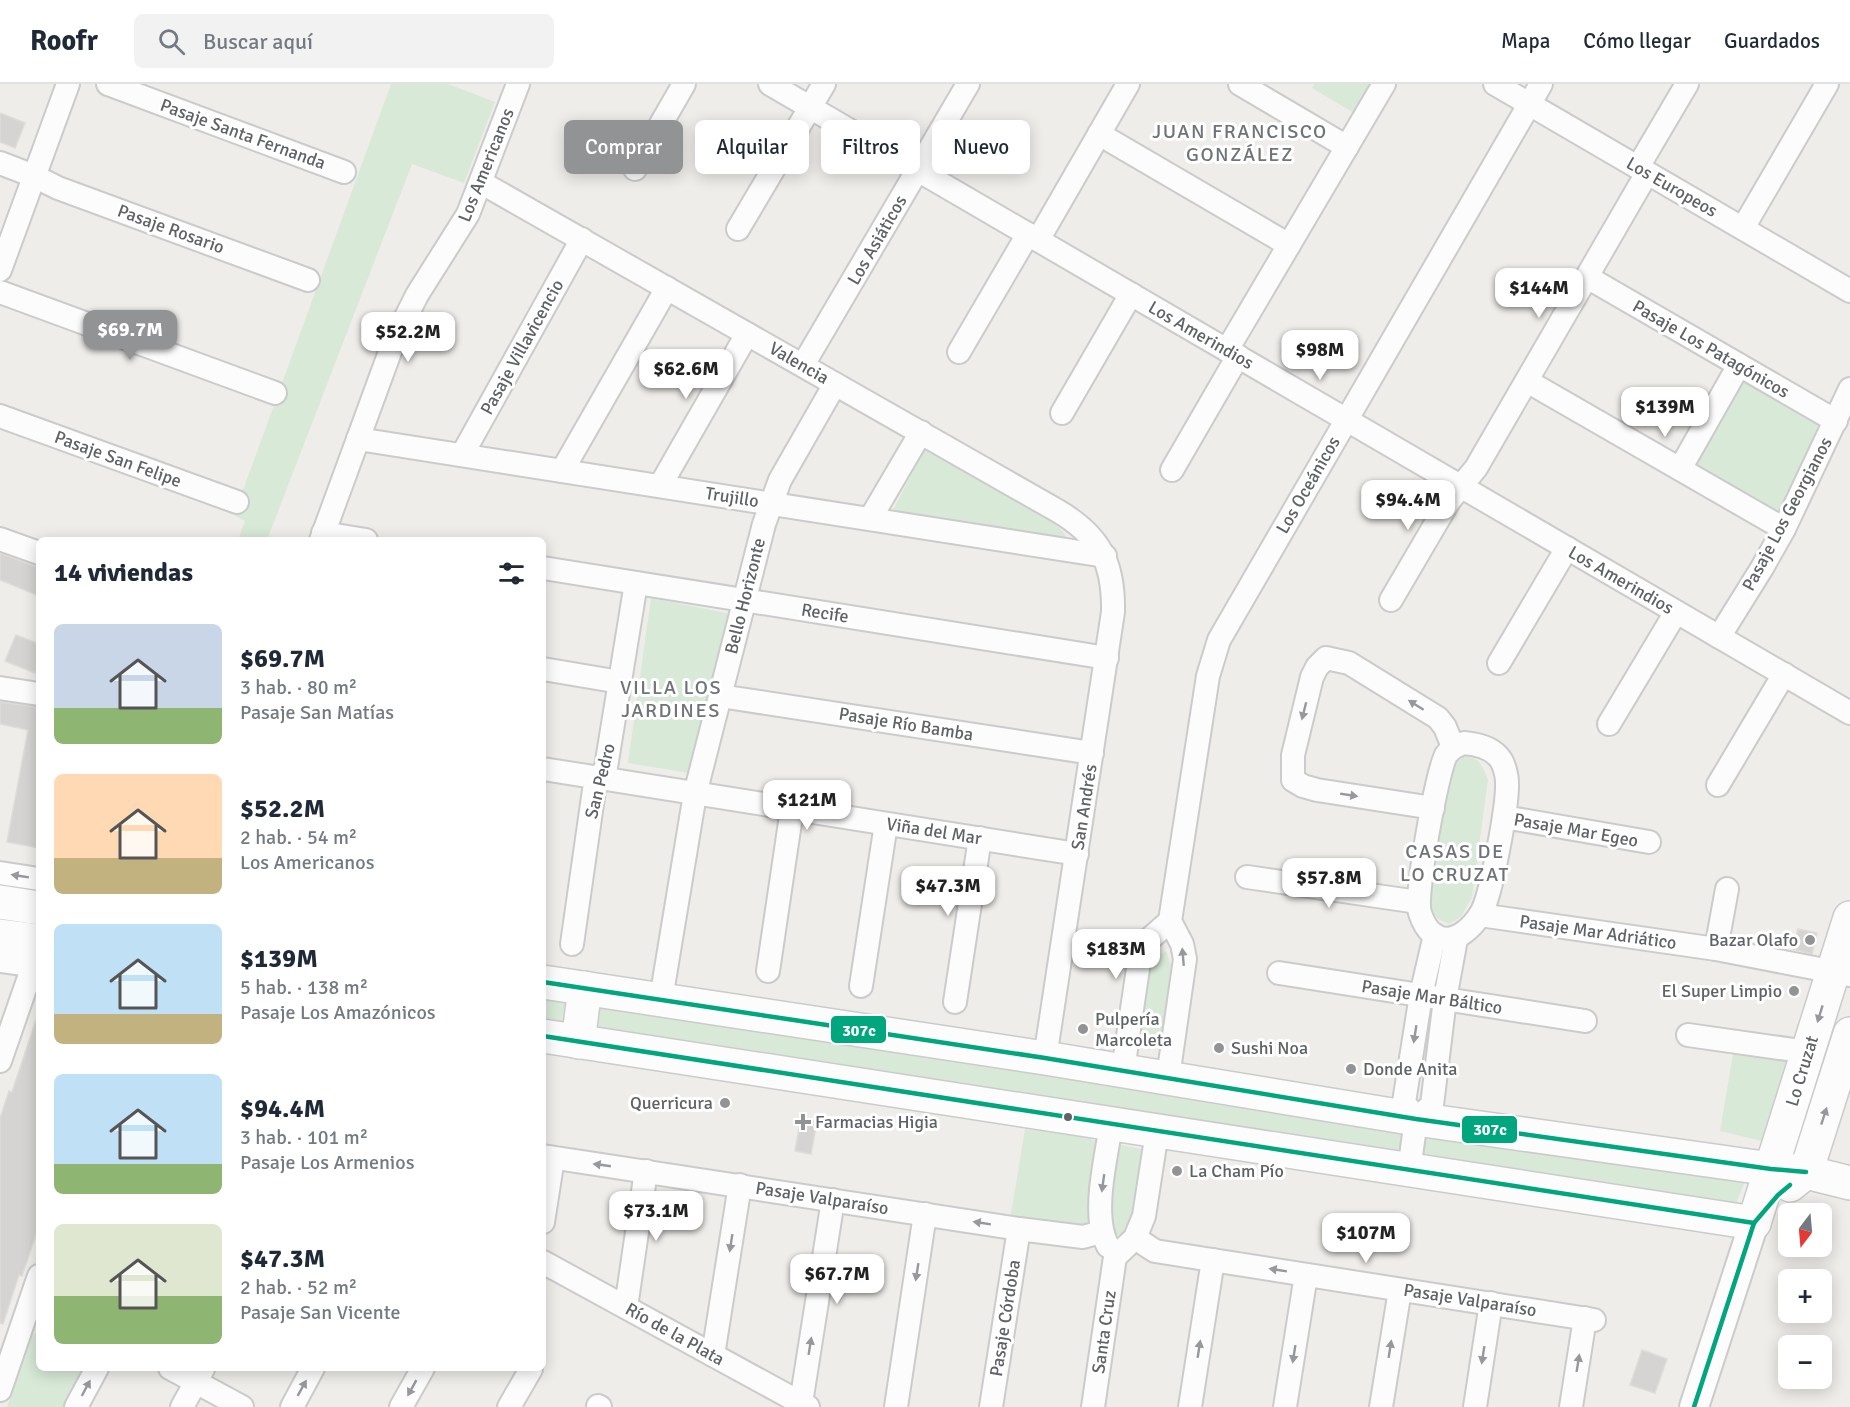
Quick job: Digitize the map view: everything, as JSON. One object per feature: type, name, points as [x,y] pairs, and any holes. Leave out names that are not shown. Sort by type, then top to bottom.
[{"type":"main road","points":[[0,902],[36,908]]},
{"type":"main road","name":"Lo Cruzat","points":[[1754,1223],[1808,1052],[1842,973],[1850,918]]},
{"type":"main road","points":[[0,936],[36,957]]},
{"type":"main road","points":[[546,982],[1168,1077],[1416,1119],[1806,1172],[1850,1183]]},
{"type":"main road","points":[[578,1042],[585,988]]},
{"type":"main road","name":"Lo Cruzat","points":[[1754,1223],[1778,1195],[1806,1172],[1850,1034]]},
{"type":"main road","points":[[546,1037],[1754,1223]]},
{"type":"street","points":[[0,270],[68,84]]},
{"type":"street","name":"Pasaje Santa Fernanda","points":[[108,84],[344,172]]},
{"type":"street","name":"Los Americanos","points":[[322,537],[385,364],[417,296],[460,228],[482,183],[518,84]]},
{"type":"street","points":[[664,120],[684,84]]},
{"type":"street","name":"Los Amerindios","points":[[770,84],[831,120]]},
{"type":"street","points":[[738,229],[824,84]]},
{"type":"street","name":"Los Asiáticos","points":[[920,167],[968,84]]},
{"type":"street","points":[[959,352],[1099,134],[1128,84]]},
{"type":"street","points":[[1240,84],[1347,147]]},
{"type":"street","points":[[1172,470],[1289,245],[1384,84]]},
{"type":"street","name":"Los Europeos","points":[[1495,84],[1849,287]]},
{"type":"street","name":"Los Oceánicos","points":[[1170,921],[1207,685],[1213,657],[1227,624],[1541,84]]},
{"type":"street","points":[[1391,600],[1449,501],[1476,468],[1587,277],[1687,84]]},
{"type":"street","points":[[1743,228],[1827,84]]},
{"type":"street","points":[[1099,134],[1289,245]]},
{"type":"street","name":"Pasaje Rosario","points":[[0,164],[34,176],[58,188],[308,280]]},
{"type":"street","name":"Los Amerindios","points":[[920,171],[1850,713]]},
{"type":"street","name":"Los Asiáticos","points":[[803,365],[916,174]]},
{"type":"street","name":"Valencia","points":[[482,183],[1072,519],[1096,542],[1105,556]]},
{"type":"street","name":"Pasaje Villavicencio","points":[[462,455],[582,239]]},
{"type":"street","name":"Pasaje Los Patagónicos","points":[[1587,277],[1836,421]]},
{"type":"street","points":[[562,471],[667,288]]},
{"type":"street","points":[[0,292],[275,393]]},
{"type":"street","points":[[1062,413],[1131,294]]},
{"type":"street","points":[[660,486],[747,334]]},
{"type":"street","points":[[1680,470],[1739,365]]},
{"type":"street","points":[[1527,381],[1784,529]]},
{"type":"street","name":"Bello Horizonte","points":[[661,999],[695,794],[770,504],[780,480],[835,384]]},
{"type":"street","name":"Pasaje Los Georgianos","points":[[1719,637],[1784,529],[1850,389]]},
{"type":"street","name":"Pasaje San Felipe","points":[[0,416],[237,502]]},
{"type":"street","points":[[870,519],[921,432]]},
{"type":"street","name":"Trujillo","points":[[358,439],[1105,556]]},
{"type":"street","points":[[0,539],[36,552]]},
{"type":"street","points":[[1499,663],[1567,548]]},
{"type":"street","name":"San Andrés","points":[[1045,1058],[1113,612],[1112,578],[1105,556]]},
{"type":"street","name":"Recife","points":[[546,568],[1107,658]]},
{"type":"street","name":"San Pedro","points":[[572,944],[594,790],[606,767],[636,583]]},
{"type":"street","points":[[1610,724],[1676,612]]},
{"type":"street","points":[[1433,807],[1317,790],[1293,780],[1293,756],[1312,676],[1326,658],[1349,663],[1437,718],[1445,727],[1453,747]]},
{"type":"street","points":[[546,669],[620,681]]},
{"type":"street","points":[[1718,785],[1784,674]]},
{"type":"street","points":[[0,688],[36,694]]},
{"type":"street","name":"Pasaje Río Bamba","points":[[720,696],[1092,753]]},
{"type":"street","points":[[1416,1119],[1404,1102],[1421,995],[1446,937],[1468,930],[1485,905],[1504,817],[1507,779],[1501,760],[1494,753],[1477,744],[1464,743],[1453,747],[1446,755],[1433,807],[1418,902],[1419,912],[1425,924],[1446,937]]},
{"type":"street","name":"Viña del Mar","points":[[546,769],[1077,854]]},
{"type":"street","points":[[768,971],[792,809]]},
{"type":"street","name":"Pasaje Mar Egeo","points":[[1504,817],[1649,842]]},
{"type":"street","points":[[861,986],[886,824]]},
{"type":"street","points":[[955,1002],[980,838]]},
{"type":"street","points":[[0,873],[36,879]]},
{"type":"street","points":[[1247,877],[1418,902]]},
{"type":"street","points":[[1716,949],[1727,889]]},
{"type":"street","name":"Pasaje Mar Adriático","points":[[1480,915],[1716,949],[1842,973]]},
{"type":"street","points":[[1123,1070],[1140,955],[1146,942],[1170,921],[1182,944],[1185,959],[1168,1077]]},
{"type":"street","points":[[1409,1171],[1416,1119],[1432,1105],[1445,999],[1446,937]]},
{"type":"street","points":[[0,961],[36,958]]},
{"type":"street","points":[[0,1061],[36,961]]},
{"type":"street","name":"Pasaje Mar Báltico","points":[[1279,973],[1585,1021]]},
{"type":"street","points":[[1688,1035],[1808,1052]]},
{"type":"street","points":[[1111,1125],[1100,1205],[1101,1232],[1115,1257],[1135,1238],[1144,1216],[1157,1132]]},
{"type":"street","points":[[546,1183],[548,1157]]},
{"type":"street","name":"Pasaje Valparaíso","points":[[548,1157],[1019,1229],[1083,1237],[1101,1232]]},
{"type":"street","points":[[626,1307],[646,1171]]},
{"type":"street","points":[[713,1355],[740,1185]]},
{"type":"street","points":[[804,1405],[833,1200]]},
{"type":"street","points":[[896,1407],[925,1214]]},
{"type":"street","name":"Lo Cruzat","points":[[1694,1407],[1754,1223]]},
{"type":"street","name":"Pasaje Córdoba","points":[[991,1407],[1019,1229]]},
{"type":"street","name":"Pasaje Valparaíso","points":[[1135,1238],[1155,1251],[1589,1319],[1571,1407]]},
{"type":"street","name":"Santa Cruz","points":[[1093,1407],[1115,1257]]},
{"type":"street","points":[[1190,1407],[1212,1260]]},
{"type":"street","name":"Río de la Plata","points":[[546,1264],[804,1405]]},
{"type":"street","points":[[1285,1407],[1306,1275]]},
{"type":"street","points":[[1381,1407],[1400,1290]]},
{"type":"street","points":[[0,1390],[36,1294]]},
{"type":"street","points":[[1475,1407],[1491,1303]]},
{"type":"street","points":[[76,1407],[95,1371]]},
{"type":"street","points":[[183,1371],[200,1375],[242,1407]]},
{"type":"street","points":[[292,1407],[311,1371]]},
{"type":"street","points":[[401,1407],[421,1371]]},
{"type":"street","points":[[509,1407],[535,1371]]},
{"type":"street","points":[[182,1407],[200,1375]]},
{"type":"green space","points":[[391,84],[448,84],[495,102],[464,183],[412,164],[268,537],[239,537],[245,521],[234,515]]},
{"type":"green space","points":[[1314,84],[1371,84],[1354,113],[1312,88]]},
{"type":"green space","points":[[1740,378],[1826,424],[1777,515],[1691,462]]},
{"type":"green space","points":[[924,450],[1052,521],[1064,533],[1070,544],[892,512]]},
{"type":"green space","points":[[651,598],[731,614],[689,773],[628,763]]},
{"type":"green space","points":[[1452,756],[1476,759],[1488,780],[1472,897],[1461,917],[1449,924],[1438,919],[1427,907]]},
{"type":"green space","points":[[1166,951],[1173,970],[1162,1043],[1137,1041],[1149,962]]},
{"type":"green space","points":[[546,991],[1747,1177],[1736,1203],[1422,1158],[546,1022]]},
{"type":"green space","points":[[1434,1016],[1423,1078],[1415,1076],[1424,1017]]},
{"type":"green space","points":[[1733,1054],[1791,1058],[1762,1141],[1720,1131]]},
{"type":"green space","points":[[1025,1129],[1087,1137],[1096,1142],[1098,1151],[1086,1229],[1010,1220]]},
{"type":"green space","points":[[1116,1144],[1141,1149],[1134,1216],[1124,1236],[1108,1232]]},
{"type":"green space","points":[[36,1332],[36,1371],[83,1371],[65,1407],[7,1407],[29,1339]]},
{"type":"building","points":[[0,113],[25,123],[15,148],[0,142]]},
{"type":"building","points":[[0,553],[36,567],[36,595],[0,580]]},
{"type":"building","points":[[16,635],[36,643],[35,673],[5,661]]},
{"type":"building","points":[[0,702],[36,707],[36,847],[7,842],[28,730],[0,724]]},
{"type":"building","points":[[1798,929],[1817,933],[1812,954],[1793,949]]},
{"type":"building","points":[[36,1020],[36,1235],[22,1276],[19,1275],[3,1324],[0,1323],[0,1118],[9,1091],[12,1092]]},
{"type":"building","points":[[801,1118],[817,1121],[811,1154],[795,1151]]},
{"type":"building","points":[[1642,1350],[1667,1359],[1655,1393],[1630,1385]]},
{"type":"transit line","name":"307c","points":[[546,982],[1045,1058],[1416,1119],[1806,1172]]},
{"type":"transit line","name":"307c","points":[[546,1036],[1754,1223]]},
{"type":"transit line","name":"307c","points":[[1694,1407],[1754,1223],[1778,1195],[1790,1185]]},
{"type":"place","name":"Bazar Olafo","points":[[1810,940]]},
{"type":"place","name":"El Super Limpio","points":[[1794,991]]},
{"type":"place","name":"Pulpería Marcoleta","points":[[1083,1029]]},
{"type":"place","name":"Sushi Noa","points":[[1219,1048]]},
{"type":"place","name":"Donde Anita","points":[[1351,1069]]},
{"type":"place","name":"Querricura","points":[[725,1103]]},
{"type":"place","name":"Farmacias Higia","points":[[803,1122]]},
{"type":"place","name":"La Cham Pío","points":[[1177,1171]]},
{"type":"district","name":"JUAN FRANCISCO GONZÁLEZ","points":[[1240,142]]},
{"type":"district","name":"VILLA LOS JARDINES","points":[[671,698]]},
{"type":"district","name":"CASAS DE LO CRUZAT","points":[[1455,862]]}]
